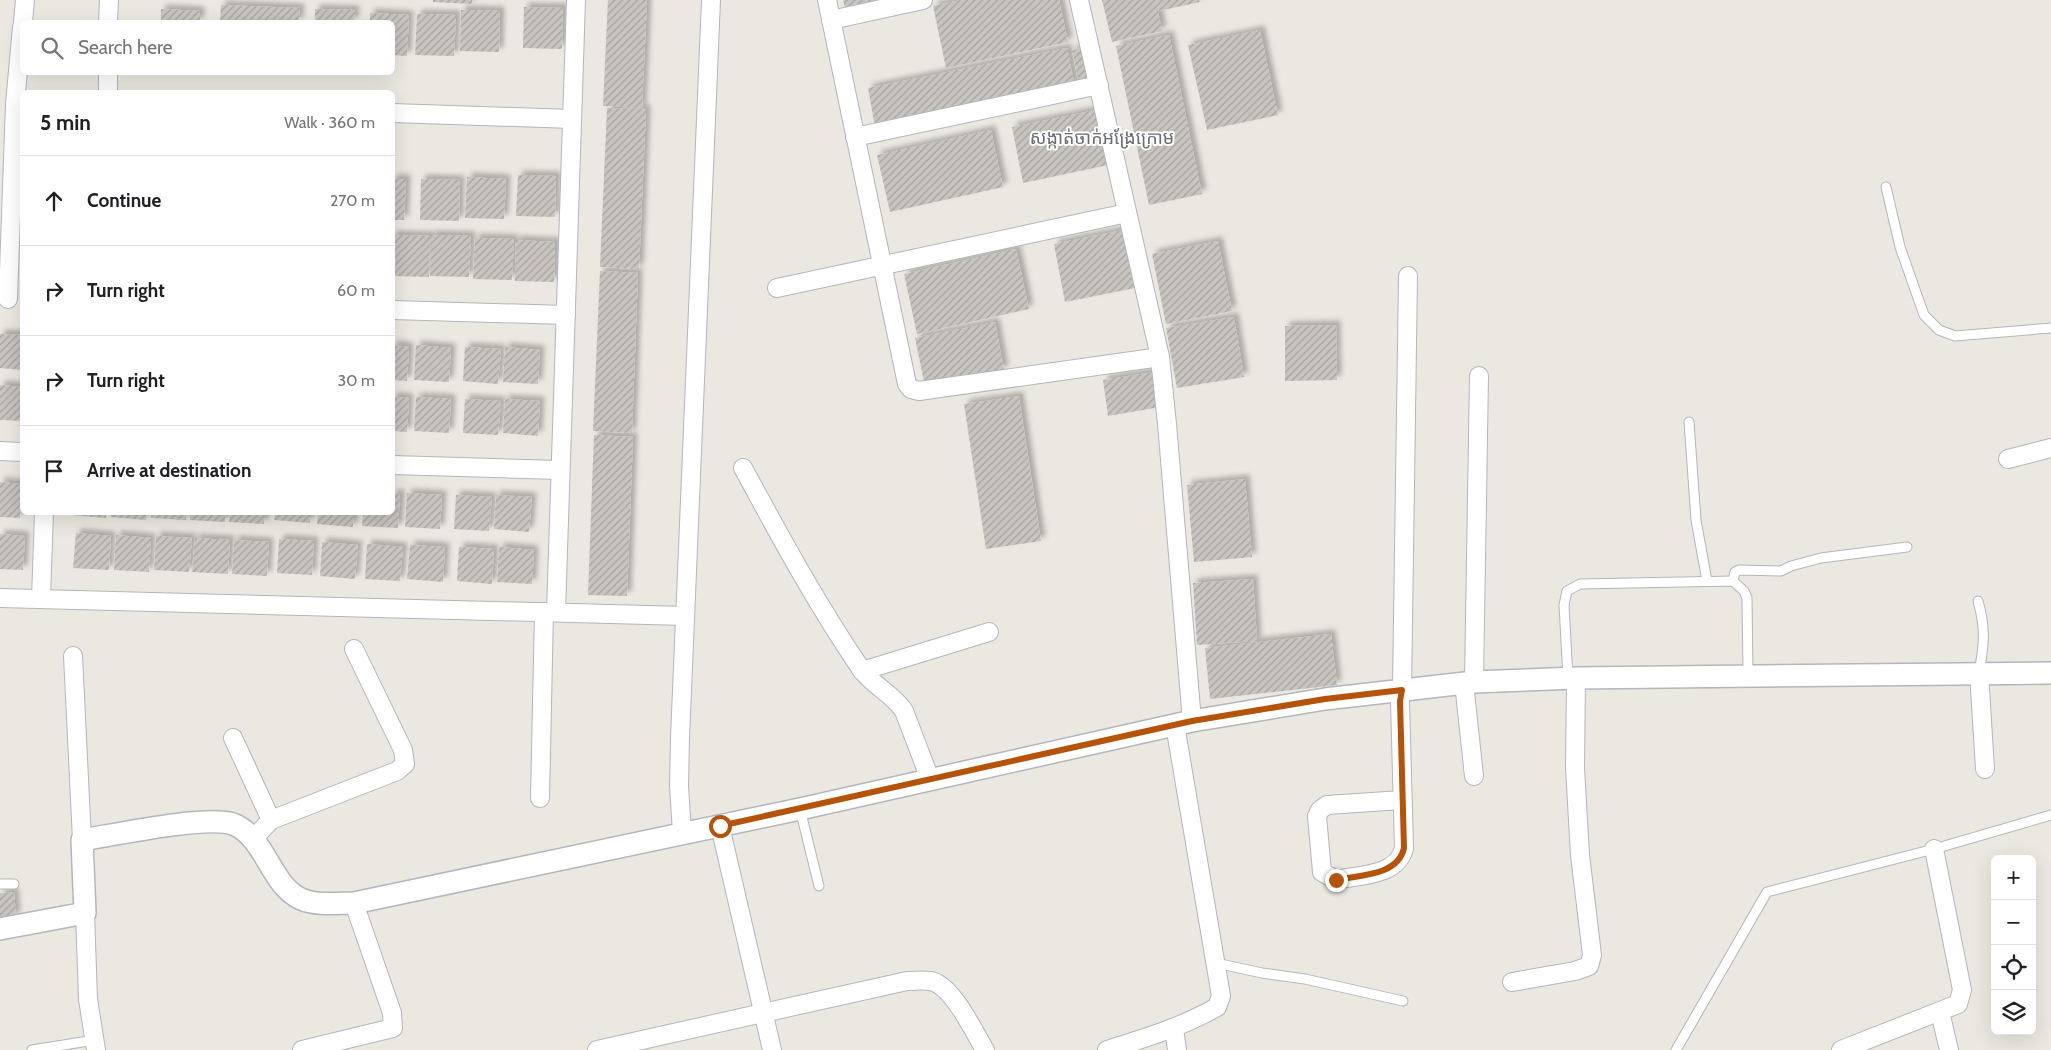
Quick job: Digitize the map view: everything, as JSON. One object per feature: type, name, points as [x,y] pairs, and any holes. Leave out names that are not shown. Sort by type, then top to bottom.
[{"type":"street","points":[[23,20],[25,0]]},
{"type":"street","points":[[108,20],[109,0]]},
{"type":"street","points":[[540,798],[560,470],[576,0]]},
{"type":"street","points":[[682,833],[679,786],[711,0]]},
{"type":"street","points":[[827,0],[907,384],[911,389],[919,391],[1160,357]]},
{"type":"street","points":[[831,20],[924,0]]},
{"type":"street","points":[[1079,0],[1160,357],[1168,424],[1184,723],[1220,996],[1217,1006],[1174,1029],[1106,1050]]},
{"type":"street","points":[[10,299],[7,103],[20,36]]},
{"type":"street","points":[[108,75],[108,90]]},
{"type":"street","points":[[855,137],[1099,86]]},
{"type":"street","points":[[395,113],[572,119]]},
{"type":"street","points":[[776,288],[1127,213]]},
{"type":"street","points":[[1402,800],[1327,805],[1320,810],[1317,816],[1322,872],[1336,880],[1387,870],[1402,856],[1404,848],[1400,701],[1402,690],[1408,276]]},
{"type":"street","points":[[395,310],[566,315]]},
{"type":"street","points":[[1474,776],[1469,682],[1479,376]]},
{"type":"street","points":[[2008,459],[2051,448]]},
{"type":"street","points":[[0,451],[20,452]]},
{"type":"street","points":[[395,465],[560,470]]},
{"type":"street","points":[[743,468],[797,567],[862,670],[901,706],[930,780]]},
{"type":"street","points":[[41,599],[44,515]]},
{"type":"street","points":[[0,598],[686,616]]},
{"type":"street","points":[[862,670],[989,632]]},
{"type":"street","points":[[252,840],[271,820],[397,770],[405,764],[403,750],[354,649]]},
{"type":"street","points":[[73,656],[88,999],[95,1045]]},
{"type":"street","points":[[1979,673],[1985,769]]},
{"type":"street","points":[[82,840],[210,821],[233,825],[252,840],[289,891],[302,899],[319,903],[354,903],[800,809],[1184,723],[1325,699],[1469,682],[1572,678],[1748,674],[2051,673]]},
{"type":"street","points":[[1512,982],[1575,972],[1589,966],[1592,955],[1580,855],[1572,678]]},
{"type":"street","points":[[233,738],[271,820]]},
{"type":"street","points":[[720,826],[772,1050]]},
{"type":"street","points":[[1841,1050],[1958,1004],[1962,990],[1934,849]]},
{"type":"street","points":[[302,1050],[393,1028],[392,1014],[354,903]]},
{"type":"street","points":[[0,929],[85,912]]},
{"type":"street","points":[[597,1050],[907,981],[931,981],[942,986],[951,995],[985,1050]]},
{"type":"street","points":[[1940,1012],[1950,1050]]},
{"type":"street","points":[[1174,1029],[1176,1050]]},
{"type":"lane","points":[[1886,187],[1900,247],[1924,315],[1939,330],[1955,336],[2051,328]]},
{"type":"lane","points":[[1690,422],[1696,520],[1707,581]]},
{"type":"lane","points":[[1732,581],[1735,572],[1739,570],[1781,571],[1791,566],[1821,558],[1908,547]]},
{"type":"lane","points":[[1572,678],[1564,605],[1567,592],[1580,584],[1707,581],[1732,581],[1744,591],[1747,598],[1748,674]]},
{"type":"lane","points":[[1978,601],[1984,622],[1985,641],[1979,673]]},
{"type":"lane","points":[[800,809],[819,886]]},
{"type":"lane","points":[[1676,1050],[1767,892],[1934,849],[2051,815]]},
{"type":"lane","points":[[0,884],[14,884]]},
{"type":"lane","points":[[1216,963],[1262,973],[1305,979],[1403,1001]]},
{"type":"lane","points":[[32,1050],[95,1045]]},
{"type":"building","points":[[433,0],[472,0],[472,4],[433,2]]},
{"type":"building","points":[[608,0],[647,0],[642,108],[603,106]]},
{"type":"building","points":[[843,0],[892,0],[846,12]]},
{"type":"building","points":[[961,0],[1059,0],[1068,42],[946,68],[933,6]]},
{"type":"building","points":[[1102,0],[1199,0],[1200,2],[1158,11],[1162,31],[1112,42]]},
{"type":"building","points":[[221,5],[300,8],[299,20],[220,20]]},
{"type":"building","points":[[524,7],[563,8],[562,49],[523,48]]},
{"type":"building","points":[[161,9],[200,11],[200,20],[161,20]]},
{"type":"building","points":[[315,9],[355,10],[354,20],[315,20]]},
{"type":"building","points":[[461,10],[500,11],[499,52],[460,51]]},
{"type":"building","points":[[370,13],[409,15],[407,56],[395,55],[395,20],[370,20]]},
{"type":"building","points":[[417,14],[456,15],[454,56],[415,55]]},
{"type":"building","points":[[1260,30],[1278,115],[1207,130],[1188,45]]},
{"type":"building","points":[[1169,35],[1202,194],[1149,205],[1116,46]]},
{"type":"building","points":[[1067,48],[1075,87],[875,127],[868,88]]},
{"type":"building","points":[[1084,48],[1090,82],[1079,84],[1072,50]]},
{"type":"building","points":[[607,108],[646,109],[639,269],[600,267]]},
{"type":"building","points":[[1096,110],[1108,165],[1023,183],[1012,127]]},
{"type":"building","points":[[991,130],[1003,187],[890,212],[877,155]]},
{"type":"building","points":[[518,175],[556,176],[555,217],[516,216]]},
{"type":"building","points":[[467,177],[506,179],[504,219],[465,218]]},
{"type":"building","points":[[395,179],[406,179],[404,220],[395,220]]},
{"type":"building","points":[[421,179],[460,180],[459,221],[420,220]]},
{"type":"building","points":[[1123,230],[1135,288],[1065,302],[1054,244]]},
{"type":"building","points":[[395,235],[430,236],[429,277],[395,276]]},
{"type":"building","points":[[431,235],[471,236],[469,277],[430,276]]},
{"type":"building","points":[[475,238],[514,239],[512,280],[473,279]]},
{"type":"building","points":[[516,240],[555,242],[554,282],[515,281]]},
{"type":"building","points":[[1218,241],[1232,311],[1166,324],[1152,254]]},
{"type":"building","points":[[1016,249],[1029,309],[917,334],[904,274]]},
{"type":"building","points":[[600,271],[638,273],[632,433],[593,431]]},
{"type":"building","points":[[1234,317],[1244,377],[1177,388],[1166,328]]},
{"type":"building","points":[[995,322],[1004,370],[925,386],[915,338]]},
{"type":"building","points":[[1336,325],[1337,380],[1285,381],[1285,326]]},
{"type":"building","points":[[0,334],[20,335],[20,370],[0,368]]},
{"type":"building","points":[[395,345],[409,347],[407,381],[395,380]]},
{"type":"building","points":[[416,345],[451,348],[449,382],[414,380]]},
{"type":"building","points":[[465,347],[501,349],[498,384],[463,381]]},
{"type":"building","points":[[505,347],[540,350],[538,384],[503,382]]},
{"type":"building","points":[[1154,372],[1160,407],[1108,416],[1103,380]]},
{"type":"building","points":[[0,385],[20,387],[20,421],[0,420]]},
{"type":"building","points":[[1019,396],[1041,541],[986,549],[964,404]]},
{"type":"building","points":[[395,397],[409,398],[407,432],[395,431]]},
{"type":"building","points":[[416,397],[451,399],[449,433],[414,431]]},
{"type":"building","points":[[465,399],[501,401],[498,435],[463,433]]},
{"type":"building","points":[[505,399],[540,401],[538,436],[503,433]]},
{"type":"building","points":[[594,435],[633,437],[627,596],[588,595]]},
{"type":"building","points":[[1245,479],[1252,557],[1194,562],[1187,485]]},
{"type":"building","points":[[0,482],[20,484],[20,518],[0,517]]},
{"type":"building","points":[[407,493],[442,495],[440,529],[405,527]]},
{"type":"building","points":[[395,494],[400,494],[398,528],[362,526],[363,515],[395,515]]},
{"type":"building","points":[[456,495],[492,497],[489,531],[454,529]]},
{"type":"building","points":[[496,495],[532,497],[529,532],[494,529]]},
{"type":"building","points":[[71,515],[106,515],[106,518]]},
{"type":"building","points":[[111,515],[147,515],[146,520],[111,517]]},
{"type":"building","points":[[152,515],[187,515],[186,520],[151,518]]},
{"type":"building","points":[[190,515],[226,515],[225,522],[190,520]]},
{"type":"building","points":[[230,515],[265,515],[264,524],[229,522]]},
{"type":"building","points":[[275,515],[310,515],[310,523],[274,520]]},
{"type":"building","points":[[318,515],[354,515],[353,527],[317,524]]},
{"type":"building","points":[[76,533],[111,536],[109,570],[73,568]]},
{"type":"building","points":[[0,534],[25,536],[23,570],[0,569]]},
{"type":"building","points":[[116,535],[151,538],[149,572],[114,570]]},
{"type":"building","points":[[156,536],[192,538],[189,572],[154,570]]},
{"type":"building","points":[[195,538],[230,540],[228,574],[192,572]]},
{"type":"building","points":[[279,539],[314,541],[312,575],[277,573]]},
{"type":"building","points":[[234,540],[269,542],[267,576],[232,574]]},
{"type":"building","points":[[322,542],[358,545],[355,579],[320,576]]},
{"type":"building","points":[[367,544],[403,547],[400,581],[365,579]]},
{"type":"building","points":[[410,545],[445,547],[443,582],[407,579]]},
{"type":"building","points":[[459,547],[494,549],[492,584],[457,581]]},
{"type":"building","points":[[499,547],[534,550],[532,584],[497,582]]},
{"type":"building","points":[[1253,579],[1257,641],[1197,645],[1193,583]]},
{"type":"building","points":[[1331,634],[1337,685],[1210,699],[1205,648]]},
{"type":"building","points":[[14,892],[16,917],[0,918],[0,893]]},
{"type":"district","name":"សង្កាត់ចាក់អង្រែក្រោម","points":[[1102,138]]},
{"type":"route","points":[[720,826],[1192,721],[1325,699],[1402,690],[1400,701],[1404,848],[1402,856],[1387,870],[1336,880]]}]
